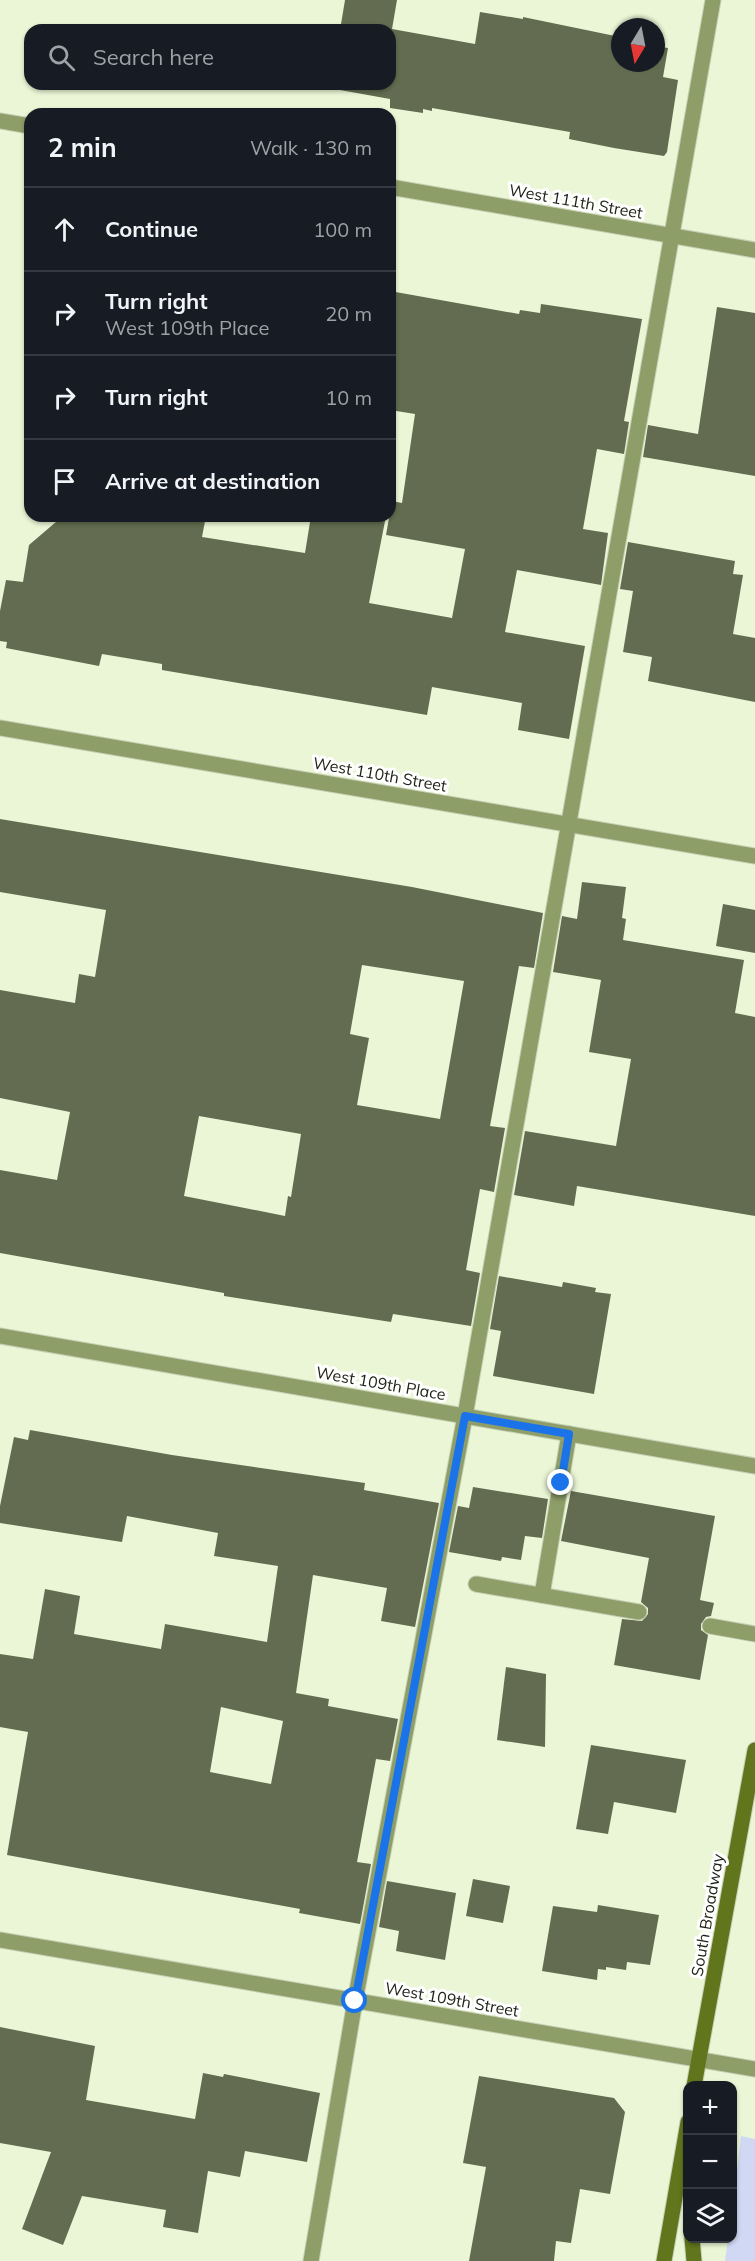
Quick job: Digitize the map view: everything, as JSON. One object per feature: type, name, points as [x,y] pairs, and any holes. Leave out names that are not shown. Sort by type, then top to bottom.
[{"type":"main road","name":"South Broadway","points":[[696,2081],[698,2059],[755,1750]]},
{"type":"main road","points":[[664,2261],[685,2135]]},
{"type":"main road","points":[[692,2243],[694,2261]]},
{"type":"street","points":[[311,2261],[355,2001],[465,1416],[713,0]]},
{"type":"street","points":[[0,121],[24,125]]},
{"type":"street","name":"West 111th Street","points":[[396,188],[755,250]]},
{"type":"street","name":"West 110th Street","points":[[0,728],[755,856]]},
{"type":"street","name":"West 109th Place","points":[[0,1336],[755,1466]]},
{"type":"street","points":[[542,1595],[569,1434]]},
{"type":"street","points":[[476,1584],[639,1612]]},
{"type":"street","points":[[710,1626],[755,1634]]},
{"type":"street","name":"West 109th Street","points":[[0,1940],[755,2069]]},
{"type":"shaded area","points":[[741,2136],[755,2139],[755,2261],[725,2261],[727,2243],[737,2243],[737,2169]]},
{"type":"building","points":[[345,0],[397,0],[393,24],[341,24]]},
{"type":"building","points":[[480,12],[523,19],[523,17],[611,35],[611,72],[664,72],[663,77],[678,80],[667,152],[664,156],[569,139],[570,132],[432,108],[432,111],[423,109],[423,113],[390,108],[390,99],[340,90],[396,90],[396,30],[475,44]]},
{"type":"building","points":[[665,48],[668,48],[665,65]]},
{"type":"building","points":[[396,292],[519,314],[520,310],[540,313],[541,304],[642,319],[624,421],[629,422],[624,454],[597,449],[583,529],[608,533],[601,585],[517,570],[505,632],[585,646],[569,739],[518,730],[522,703],[432,687],[427,715],[162,670],[162,664],[102,654],[99,666],[6,648],[7,642],[0,641],[0,611],[6,580],[23,582],[29,545],[56,522],[205,522],[202,537],[305,553],[310,522],[385,522],[369,603],[452,618],[465,549],[386,535],[388,522],[396,522],[396,502],[402,503],[415,414],[396,411]]},
{"type":"building","points":[[717,307],[755,313],[755,476],[643,457],[648,425],[698,434]]},
{"type":"building","points":[[628,542],[735,561],[733,574],[743,575],[733,634],[755,638],[755,702],[648,681],[652,657],[623,652],[633,591],[620,589]]},
{"type":"building","points":[[0,819],[412,887],[543,913],[534,968],[519,966],[490,1126],[505,1128],[494,1192],[480,1189],[466,1270],[480,1273],[471,1326],[393,1314],[391,1322],[224,1296],[224,1293],[0,1253],[0,1170],[57,1180],[70,1112],[0,1098],[0,990],[75,1003],[79,974],[95,977],[106,910],[0,892]],"holes":[[[362,965],[464,981],[440,1119],[357,1105],[369,1038],[350,1034]],[[199,1116],[301,1134],[291,1197],[288,1196],[285,1216],[184,1196]]]},
{"type":"building","points":[[582,882],[626,887],[622,918],[626,919],[623,940],[744,960],[735,1013],[755,1017],[755,1216],[577,1186],[574,1206],[514,1195],[525,1131],[616,1146],[631,1059],[589,1052],[601,980],[553,972],[562,916],[577,919]]},
{"type":"building","points":[[723,904],[755,910],[755,953],[716,946]]},
{"type":"building","points":[[499,1276],[562,1287],[563,1282],[596,1288],[595,1292],[611,1294],[594,1394],[493,1376],[501,1331],[490,1329]]},
{"type":"building","points":[[30,1430],[172,1455],[365,1483],[364,1490],[439,1503],[415,1627],[381,1621],[387,1588],[313,1575],[296,1693],[329,1699],[328,1706],[398,1719],[390,1761],[376,1759],[357,1862],[371,1864],[360,1924],[299,1913],[300,1909],[7,1855],[28,1732],[0,1727],[0,1654],[33,1659],[45,1589],[80,1596],[74,1634],[161,1649],[165,1624],[267,1642],[278,1566],[214,1556],[218,1533],[127,1516],[122,1542],[0,1523],[0,1506],[14,1437],[28,1440]],"holes":[[[221,1707],[283,1721],[271,1784],[210,1772]]]},
{"type":"building","points":[[473,1487],[548,1499],[542,1538],[525,1536],[521,1560],[502,1557],[501,1561],[449,1552],[458,1506],[469,1508]]},
{"type":"building","points":[[571,1491],[715,1516],[700,1600],[714,1603],[711,1616],[706,1617],[701,1624],[701,1630],[708,1635],[700,1680],[614,1665],[622,1619],[642,1621],[648,1614],[648,1608],[641,1602],[649,1558],[561,1541]]},
{"type":"building","points":[[506,1667],[546,1674],[545,1747],[497,1740]]},
{"type":"building","points":[[591,1745],[686,1760],[676,1813],[614,1802],[608,1834],[576,1829]]},
{"type":"building","points":[[473,1879],[510,1886],[503,1923],[466,1916]]},
{"type":"building","points":[[387,1881],[456,1893],[445,1960],[396,1951],[399,1931],[379,1927]]},
{"type":"building","points":[[598,1905],[659,1915],[650,1965],[627,1962],[626,1970],[606,1967],[606,1970],[598,1969],[597,1980],[542,1971],[553,1906],[597,1912]]},
{"type":"building","points":[[0,2027],[95,2046],[86,2100],[195,2119],[203,2073],[223,2077],[224,2074],[320,2093],[307,2162],[245,2151],[240,2177],[208,2171],[198,2233],[163,2227],[166,2210],[82,2196],[63,2245],[22,2229],[51,2152],[0,2143]]},
{"type":"building","points":[[479,2076],[614,2098],[625,2112],[610,2194],[580,2189],[571,2243],[556,2241],[554,2261],[469,2261],[486,2167],[463,2163]]},
{"type":"route","points":[[355,2001],[465,1416],[569,1434],[561,1483]]}]
